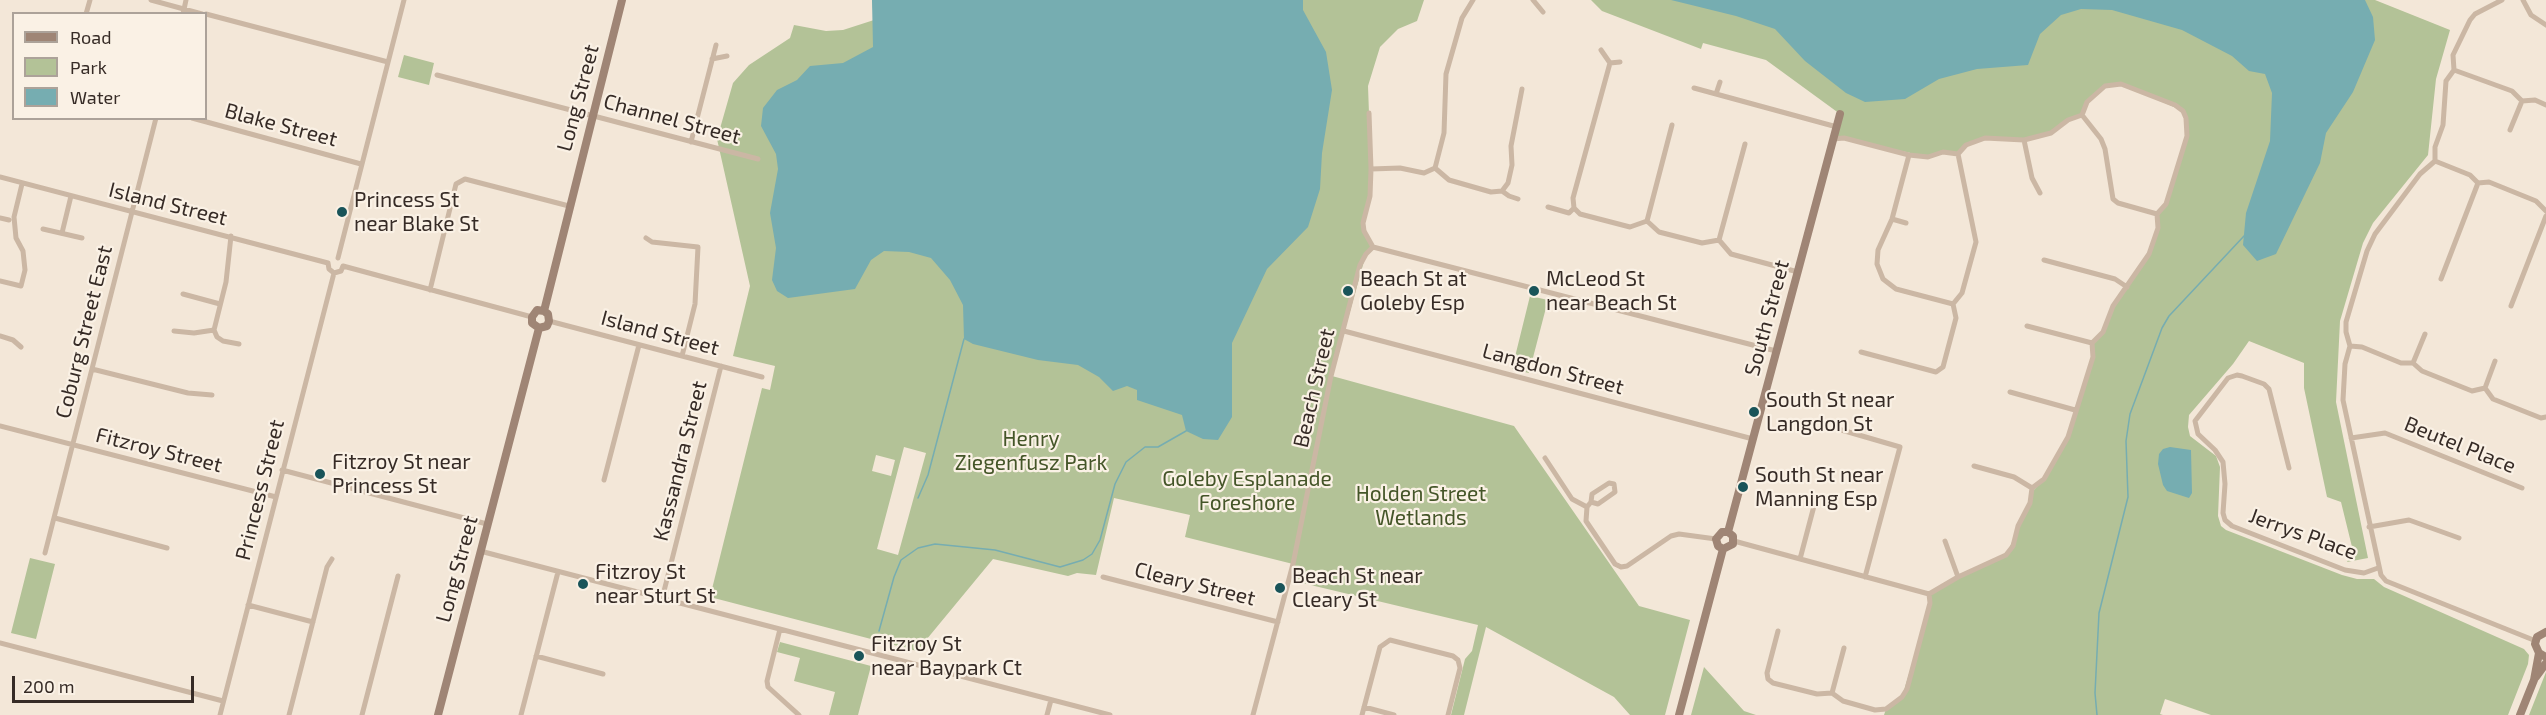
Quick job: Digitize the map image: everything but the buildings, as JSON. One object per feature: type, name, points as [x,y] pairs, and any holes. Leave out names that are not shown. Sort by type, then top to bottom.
[{"type":"street","points":[[151,0],[183,11],[186,0]]},
{"type":"street","points":[[404,0],[338,258],[343,267],[532,317]]},
{"type":"street","name":"Long Street","points":[[543,311],[622,0]]},
{"type":"street","points":[[1435,168],[1444,133],[1446,74],[1462,18],[1473,0]]},
{"type":"street","points":[[1533,0],[1543,12]]},
{"type":"street","points":[[2378,568],[2343,400],[2345,364],[2350,346],[2346,322],[2367,251],[2375,234],[2420,174],[2435,161],[2435,147],[2443,125],[2446,81],[2454,70],[2453,55],[2475,14],[2502,0]]},
{"type":"street","points":[[2523,0],[2531,15],[2546,25]]},
{"type":"street","points":[[207,15],[388,62]]},
{"type":"street","points":[[691,142],[716,45]]},
{"type":"street","points":[[1601,50],[1610,63]]},
{"type":"street","points":[[712,59],[727,56]]},
{"type":"street","points":[[1610,63],[1620,62]]},
{"type":"street","points":[[1610,63],[1573,198],[1574,208],[1580,214],[1630,227],[1647,221]]},
{"type":"street","points":[[2454,70],[2512,92],[2522,101],[2535,100],[2546,105]]},
{"type":"street","name":"Channel Street","points":[[438,75],[758,159]]},
{"type":"street","points":[[1716,94],[1720,82]]},
{"type":"street","points":[[1734,542],[1929,594],[1958,577],[2006,555],[2013,546],[2018,526],[2030,503],[2032,488],[2044,479],[2064,445],[2093,357],[2092,343],[2103,332],[2113,306],[2149,254],[2158,228],[2157,214],[2166,204],[2186,145],[2186,118],[2183,111],[2175,105],[2121,84],[2112,84],[2105,86],[2087,102],[2082,115],[2068,120],[2051,133],[2024,140],[1985,138],[1966,145],[1958,154]]},
{"type":"street","points":[[1694,88],[1837,127]]},
{"type":"street","points":[[1435,168],[1449,180],[1491,192],[1502,190],[1508,183],[1512,165],[1511,146],[1521,89]]},
{"type":"street","points":[[2510,130],[2522,101]]},
{"type":"street","points":[[1369,113],[1370,196],[1363,222],[1364,231],[1372,246],[1776,351]]},
{"type":"street","name":"South Street","points":[[1728,532],[1840,114]]},
{"type":"street","points":[[2082,115],[2101,139],[2105,149],[2113,199],[2118,203],[2157,214]]},
{"type":"street","name":"Coburg Street East","points":[[45,553],[156,120]]},
{"type":"street","name":"Blake Street","points":[[199,120],[361,164]]},
{"type":"street","points":[[1647,221],[1672,125]]},
{"type":"street","points":[[1833,139],[1844,138],[1909,155],[1928,157],[1943,152],[1958,154]]},
{"type":"street","points":[[2024,140],[2032,178],[2040,193]]},
{"type":"street","points":[[1719,240],[1744,144]]},
{"type":"street","points":[[1953,304],[1962,293],[1976,242],[1958,154]]},
{"type":"street","points":[[1909,155],[1892,219],[1878,250],[1877,264],[1883,279],[1896,289],[1953,304]]},
{"type":"street","points":[[2435,161],[2470,175],[2478,183]]},
{"type":"street","points":[[1371,169],[1400,168],[1424,173],[1435,168]]},
{"type":"street","name":"Island Street","points":[[0,177],[328,263]]},
{"type":"street","points":[[430,290],[456,184],[465,179],[569,206]]},
{"type":"street","points":[[2478,183],[2489,182],[2536,201],[2546,211]]},
{"type":"street","points":[[2441,279],[2478,183]]},
{"type":"street","points":[[0,281],[21,286],[25,270],[23,251],[16,238],[14,218],[22,184]]},
{"type":"street","points":[[1502,190],[1518,199]]},
{"type":"street","points":[[62,233],[71,196]]},
{"type":"street","points":[[1548,207],[1569,213],[1574,208]]},
{"type":"street","points":[[2511,306],[2546,216]]},
{"type":"street","points":[[0,218],[9,220]]},
{"type":"street","points":[[1892,219],[1906,223]]},
{"type":"street","points":[[1647,221],[1659,232],[1702,243],[1719,240]]},
{"type":"street","points":[[43,229],[82,238]]},
{"type":"street","points":[[231,236],[226,282],[214,330],[217,337],[223,341],[239,344]]},
{"type":"street","points":[[646,238],[652,242],[698,247],[696,294],[682,356]]},
{"type":"street","points":[[1719,240],[1731,254],[1798,272]]},
{"type":"street","name":"Beach Street","points":[[1253,715],[1293,564],[1331,376],[1360,265],[1372,246]]},
{"type":"street","points":[[338,258],[328,263],[329,269],[334,273],[341,271],[343,267]]},
{"type":"street","points":[[2044,260],[2115,279],[2127,286]]},
{"type":"street","name":"Princess Street","points":[[220,715],[334,273]]},
{"type":"street","points":[[1877,283],[1883,279]]},
{"type":"street","points":[[183,294],[220,304]]},
{"type":"street","points":[[1861,352],[1936,372],[1943,367],[1956,318],[1953,304]]},
{"type":"street","points":[[537,310],[543,311],[549,316],[549,321],[546,326],[539,328],[532,323],[532,317],[537,310]]},
{"type":"street","name":"Island Street","points":[[549,321],[762,377]]},
{"type":"street","points":[[2027,326],[2092,343]]},
{"type":"street","name":"Long Street","points":[[438,715],[539,328]]},
{"type":"street","points":[[174,331],[194,333],[214,330]]},
{"type":"street","name":"Langdon Street","points":[[1344,331],[1753,439]]},
{"type":"street","points":[[2413,363],[2425,334]]},
{"type":"street","points":[[0,336],[13,340],[21,347]]},
{"type":"street","points":[[604,480],[639,345]]},
{"type":"street","points":[[2350,346],[2362,347],[2401,363],[2413,363],[2422,371],[2472,391],[2485,388]]},
{"type":"street","points":[[2485,388],[2495,361]]},
{"type":"street","name":"Kassandra Street","points":[[662,599],[721,366]]},
{"type":"street","points":[[92,369],[188,393],[212,395]]},
{"type":"street","name":"Jerrys Place","points":[[2289,468],[2269,389],[2264,384],[2242,376],[2228,378],[2195,421],[2198,434],[2216,450],[2223,462],[2225,484],[2223,513],[2225,520],[2232,526],[2345,570],[2364,573],[2378,568],[2386,581],[2536,640]]},
{"type":"street","points":[[2485,388],[2493,399],[2541,418],[2546,417]]},
{"type":"street","points":[[2010,392],[2075,410]]},
{"type":"street","name":"Fitzroy Street","points":[[0,426],[276,497]]},
{"type":"street","points":[[1838,429],[1900,447],[1865,577]]},
{"type":"street","name":"Beutel Place","points":[[2351,438],[2385,433],[2522,488]]},
{"type":"street","points":[[1545,458],[1572,499],[1589,505],[1598,504],[1615,492],[1614,484],[1609,483],[1592,494],[1589,505],[1586,520],[1615,564],[1621,567],[1627,566],[1671,536],[1679,534],[1716,539]]},
{"type":"street","points":[[1974,466],[2014,477],[2032,488]]},
{"type":"street","points":[[282,470],[487,524]]},
{"type":"street","points":[[1800,559],[1814,506]]},
{"type":"street","points":[[55,518],[167,548]]},
{"type":"street","points":[[2370,528],[2409,520],[2459,538]]},
{"type":"street","points":[[1722,532],[1728,532],[1733,536],[1734,542],[1730,548],[1723,549],[1718,546],[1716,539],[1722,532]]},
{"type":"street","points":[[1946,541],[1958,577]]},
{"type":"street","points":[[1679,715],[1723,549]]},
{"type":"street","points":[[480,551],[1110,715]]},
{"type":"street","points":[[289,715],[327,567],[332,559]]},
{"type":"street","points":[[521,715],[558,572]]},
{"type":"street","points":[[362,715],[398,576]]},
{"type":"street","name":"Cleary Street","points":[[1103,577],[1278,622]]},
{"type":"street","points":[[1778,631],[1767,673],[1768,679],[1773,683],[1817,694],[1832,693],[1843,701],[1875,710],[1886,709],[1907,689],[1930,603],[1929,594]]},
{"type":"street","points":[[248,605],[313,622]]},
{"type":"street","points":[[780,629],[767,681],[768,687],[799,715]]},
{"type":"street","points":[[2520,715],[2542,655],[2535,648],[2536,640],[2540,634],[2546,632]]},
{"type":"street","points":[[1362,715],[1380,646],[1390,640],[1453,656],[1458,660],[1460,668],[1448,715]]},
{"type":"street","points":[[0,643],[223,701]]},
{"type":"street","points":[[1832,693],[1844,648]]},
{"type":"street","points":[[536,656],[603,674]]},
{"type":"street","points":[[2534,680],[2546,663]]},
{"type":"street","points":[[1047,715],[1051,700]]},
{"type":"street","points":[[1364,707],[1394,715]]},
{"type":"green space","points":[[872,0],[1424,0],[1417,21],[1398,29],[1380,47],[1368,86],[1371,169],[1370,196],[1363,223],[1373,247],[1366,254],[1332,376],[1514,426],[1639,606],[1690,620],[1665,715],[1630,715],[1614,697],[1486,627],[1464,715],[1451,715],[1465,659],[1472,651],[1478,625],[1298,582],[1293,564],[1185,537],[1190,515],[1114,498],[1096,575],[1077,573],[1068,576],[993,559],[917,651],[710,597],[762,388],[770,390],[775,366],[733,356],[750,286],[717,139],[733,83],[749,65],[790,38],[794,25],[826,31],[843,30],[874,20]],"holes":[[[904,447],[926,453],[898,555],[877,549]],[[876,455],[895,460],[891,476],[872,471]]]},
{"type":"green space","points":[[1591,0],[2375,0],[2450,30],[2436,79],[2428,155],[2373,223],[2363,243],[2340,321],[2336,402],[2368,558],[2347,562],[2353,551],[2341,502],[2327,497],[2304,388],[2304,363],[2249,341],[2233,364],[2189,415],[2188,427],[2190,436],[2216,456],[2220,467],[2218,516],[2221,526],[2226,530],[2342,575],[2357,579],[2374,579],[2384,587],[2524,649],[2529,655],[2528,664],[2508,715],[2211,715],[2165,699],[2160,714],[2163,715],[1884,715],[1886,709],[1902,697],[1930,604],[1929,594],[1958,577],[2006,555],[2030,503],[2031,493],[2044,479],[2064,445],[2093,357],[2092,343],[2103,332],[2110,313],[2142,266],[2158,228],[2157,218],[2166,204],[2187,136],[2183,111],[2122,84],[2105,86],[2087,102],[2082,115],[2068,120],[2058,130],[2024,140],[1993,138],[1966,145],[1958,154],[1943,152],[1928,157],[1844,138],[1833,139],[1840,114],[1766,60],[1703,43],[1701,49],[1602,11]]},
{"type":"green space","points":[[404,55],[434,63],[429,85],[398,77]]},
{"type":"green space","points":[[1530,296],[1548,300],[1529,373],[1512,369]]},
{"type":"green space","points":[[30,558],[55,564],[36,639],[11,633]]},
{"type":"green space","points":[[780,642],[871,666],[858,715],[829,715],[835,692],[794,681],[800,658],[777,652]]},
{"type":"green space","points":[[1704,667],[1744,711],[1756,715],[1691,715]]},
{"type":"green space","points":[[2546,672],[2546,715],[2529,715]]},
{"type":"water","points":[[872,0],[1303,0],[1303,10],[1326,52],[1332,90],[1322,153],[1320,189],[1308,227],[1267,269],[1232,343],[1232,417],[1218,440],[1203,439],[1186,431],[1182,415],[1137,400],[1137,390],[1127,386],[1113,391],[1099,377],[1078,365],[1038,360],[973,344],[964,339],[963,305],[950,280],[931,258],[909,252],[884,251],[871,260],[855,289],[788,298],[777,291],[772,280],[776,248],[770,213],[778,169],[776,154],[761,126],[763,108],[777,90],[797,80],[810,66],[843,63],[873,47]]},
{"type":"water","points":[[1671,0],[2365,0],[2373,17],[2375,40],[2353,92],[2326,133],[2320,163],[2276,254],[2257,261],[2243,245],[2246,213],[2270,141],[2272,93],[2265,74],[2249,71],[2232,56],[2182,30],[2112,10],[2081,9],[2061,15],[2040,34],[2028,65],[1977,69],[1939,79],[1905,99],[1865,102],[1846,93],[1805,61],[1775,29],[1736,16]]},
{"type":"water","points":[[2170,447],[2191,450],[2192,493],[2189,498],[2167,491],[2163,485],[2158,464],[2159,454],[2163,449]]},
{"type":"waterway","points":[[2097,715],[2095,693],[2099,613],[2128,497],[2126,441],[2130,414],[2162,328],[2169,316],[2244,236]]},
{"type":"waterway","points":[[918,498],[928,475],[964,339]]},
{"type":"waterway","points":[[879,631],[901,560],[918,548],[935,544],[995,550],[1060,567],[1083,560],[1092,554],[1100,540],[1115,484],[1126,462],[1145,447],[1158,447],[1186,431]]},
{"type":"place","name":"Princess St near Blake St","points":[[342,212]]},
{"type":"place","name":"Beach St at Goleby Esp","points":[[1348,291]]},
{"type":"place","name":"McLeod St near Beach St","points":[[1534,291]]},
{"type":"place","name":"South St near Langdon St","points":[[1754,412]]},
{"type":"place","name":"Fitzroy St near Princess St","points":[[320,474]]},
{"type":"place","name":"South St near Manning Esp","points":[[1743,487]]},
{"type":"place","name":"Fitzroy St near Sturt St","points":[[583,584]]},
{"type":"place","name":"Beach St near Cleary St","points":[[1280,588]]},
{"type":"place","name":"Fitzroy St near Baypark Ct","points":[[859,656]]},
{"type":"park label","name":"Henry Ziegenfusz Park","points":[[1031,451]]},
{"type":"park label","name":"Goleby Esplanade Foreshore","points":[[1247,491]]},
{"type":"park label","name":"Holden Street Wetlands","points":[[1421,506]]}]
